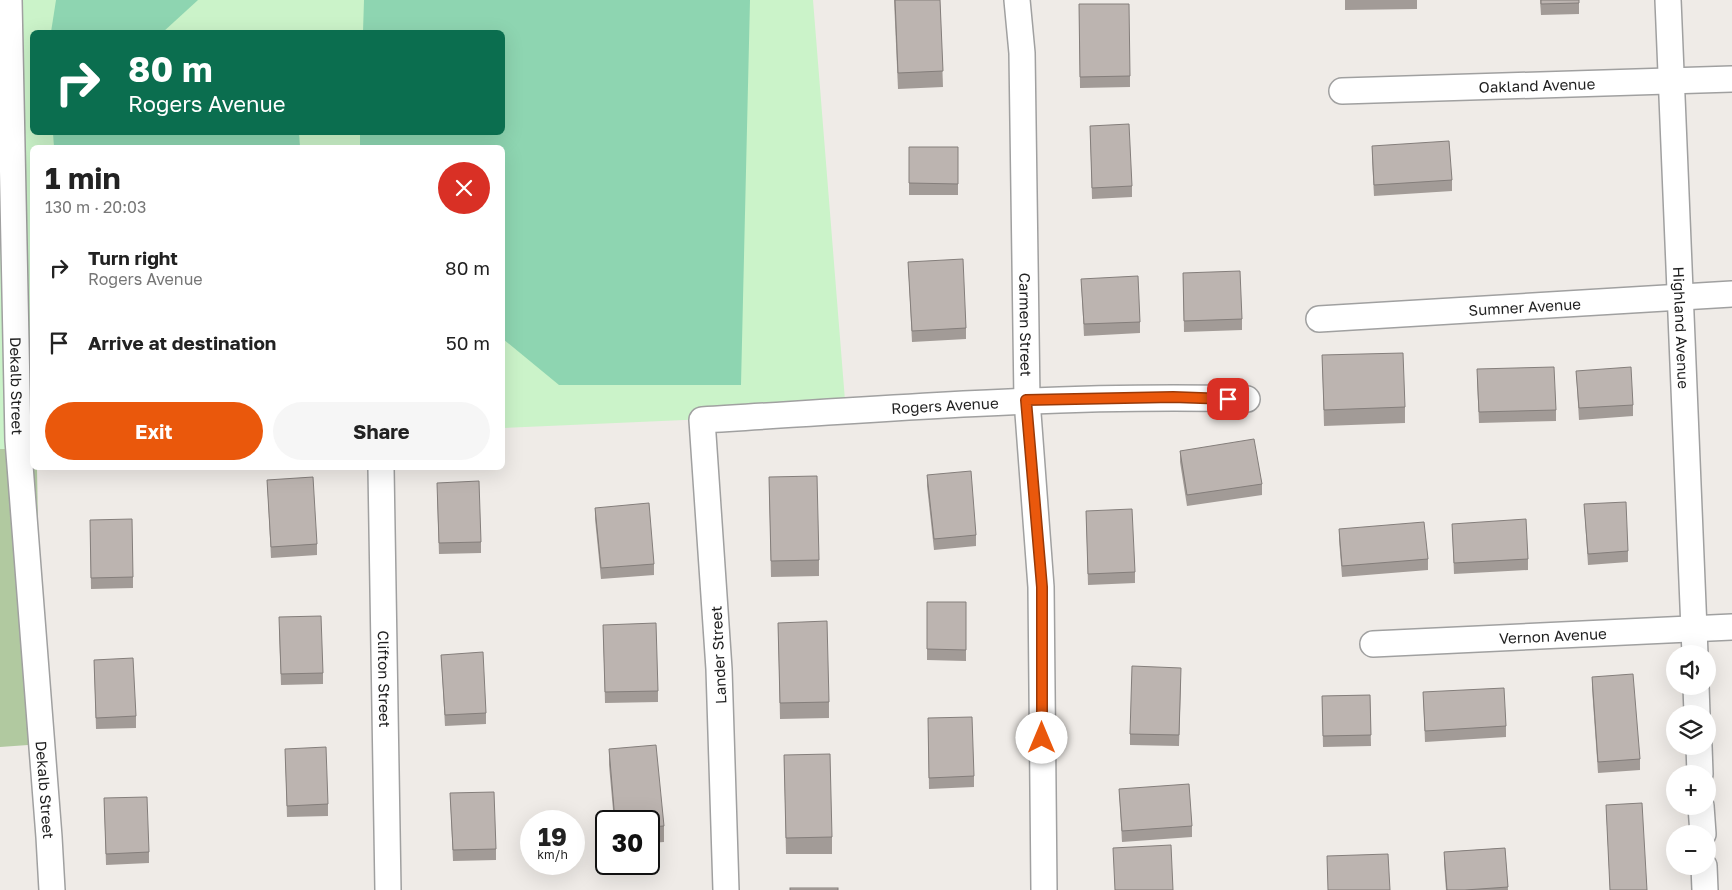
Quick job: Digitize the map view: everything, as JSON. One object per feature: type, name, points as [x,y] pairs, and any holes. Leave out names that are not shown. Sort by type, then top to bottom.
[{"type":"street","name":"Dekalb Street","points":[[9,0],[17,439],[52,890]]},
{"type":"street","name":"Carmen Street","points":[[1018,0],[1022,53],[1026,400],[1042,587],[1044,890]]},
{"type":"street","name":"Highland Avenue","points":[[1668,0],[1695,645]]},
{"type":"street","name":"Oakland Avenue","points":[[1342,91],[1732,79]]},
{"type":"street","name":"Sumner Avenue","points":[[1319,319],[1732,294]]},
{"type":"street","name":"Rogers Avenue","points":[[702,420],[1026,400],[1173,397],[1247,399]]},
{"type":"street","name":"Lander Street","points":[[702,420],[720,669],[726,890]]},
{"type":"street","name":"Clifton Street","points":[[381,470],[388,890]]},
{"type":"street","name":"Vernon Avenue","points":[[1372,644],[1732,627]]},
{"type":"street","points":[[1704,875],[1705,890]]},
{"type":"green space","points":[[4,0],[813,0],[846,413],[505,428],[505,145],[30,145],[30,448],[0,449],[0,25]]},
{"type":"green space","points":[[56,0],[198,0],[165,30],[51,30]]},
{"type":"green space","points":[[364,0],[750,0],[741,385],[559,385],[505,341],[505,145],[360,145],[360,135],[505,135],[505,30],[363,30]]},
{"type":"green space","points":[[53,135],[299,135],[300,145],[54,145]]},
{"type":"green space","points":[[30,448],[30,470],[37,470],[42,744],[0,747],[0,449]]},
{"type":"building","points":[[895,0],[940,0],[943,71],[898,73]]},
{"type":"building","points":[[1541,0],[1579,0],[1579,3],[1541,4]]},
{"type":"building","points":[[1079,4],[1129,4],[1130,76],[1080,77]]},
{"type":"building","points":[[1129,124],[1132,186],[1092,188],[1090,126]]},
{"type":"building","points":[[1449,141],[1452,180],[1374,185],[1372,146]]},
{"type":"building","points":[[909,147],[958,147],[958,184],[909,183]]},
{"type":"building","points":[[963,259],[966,328],[912,331],[908,262]]},
{"type":"building","points":[[1240,271],[1242,319],[1184,321],[1183,273]]},
{"type":"building","points":[[1138,276],[1140,322],[1084,324],[1081,279]]},
{"type":"building","points":[[1403,353],[1405,407],[1324,410],[1322,355]]},
{"type":"building","points":[[1554,367],[1556,410],[1479,412],[1477,369]]},
{"type":"building","points":[[1631,367],[1633,405],[1579,408],[1576,371]]},
{"type":"building","points":[[1254,439],[1262,484],[1187,495],[1180,451]]},
{"type":"building","points":[[971,471],[976,535],[934,539],[927,475]]},
{"type":"building","points":[[817,476],[819,560],[771,561],[769,477]]},
{"type":"building","points":[[313,477],[317,544],[271,547],[267,480]]},
{"type":"building","points":[[479,481],[481,542],[439,543],[437,483]]},
{"type":"building","points":[[1626,502],[1628,551],[1588,554],[1584,504]]},
{"type":"building","points":[[649,503],[654,564],[601,568],[595,508]]},
{"type":"building","points":[[1132,509],[1135,572],[1088,574],[1086,511]]},
{"type":"building","points":[[132,519],[133,577],[91,578],[90,520]]},
{"type":"building","points":[[1526,519],[1528,559],[1454,563],[1452,524]]},
{"type":"building","points":[[1424,522],[1428,559],[1342,566],[1339,529]]},
{"type":"building","points":[[927,602],[966,602],[966,650],[927,649]]},
{"type":"building","points":[[321,616],[323,673],[281,674],[279,617]]},
{"type":"building","points":[[827,621],[829,702],[780,703],[778,623]]},
{"type":"building","points":[[656,623],[658,691],[605,692],[603,625]]},
{"type":"building","points":[[483,652],[486,713],[445,715],[441,655]]},
{"type":"building","points":[[133,658],[136,716],[96,718],[94,660]]},
{"type":"building","points":[[1132,666],[1181,668],[1179,735],[1130,734]]},
{"type":"building","points":[[1633,674],[1640,759],[1598,762],[1592,677]]},
{"type":"building","points":[[1504,688],[1506,726],[1425,731],[1423,692]]},
{"type":"building","points":[[1370,695],[1371,735],[1323,736],[1322,696]]},
{"type":"building","points":[[972,717],[974,776],[929,778],[928,718]]},
{"type":"building","points":[[656,745],[664,826],[660,826],[660,810],[614,810],[609,749]]},
{"type":"building","points":[[326,747],[328,804],[287,806],[285,749]]},
{"type":"building","points":[[830,754],[832,837],[786,838],[784,755]]},
{"type":"building","points":[[1189,784],[1192,826],[1122,831],[1119,789]]},
{"type":"building","points":[[494,792],[496,849],[453,850],[450,793]]},
{"type":"building","points":[[147,797],[149,852],[106,854],[104,798]]},
{"type":"building","points":[[1642,803],[1647,890],[1610,890],[1606,805]]},
{"type":"building","points":[[1171,845],[1173,890],[1115,890],[1113,848]]},
{"type":"building","points":[[1505,848],[1508,887],[1447,890],[1444,852]]},
{"type":"building","points":[[1388,854],[1390,890],[1328,890],[1327,856]]},
{"type":"building","points":[[790,888],[838,888],[838,890],[790,890]]},
{"type":"route","points":[[1042,738],[1042,587],[1026,400],[1173,397],[1228,399]]}]
